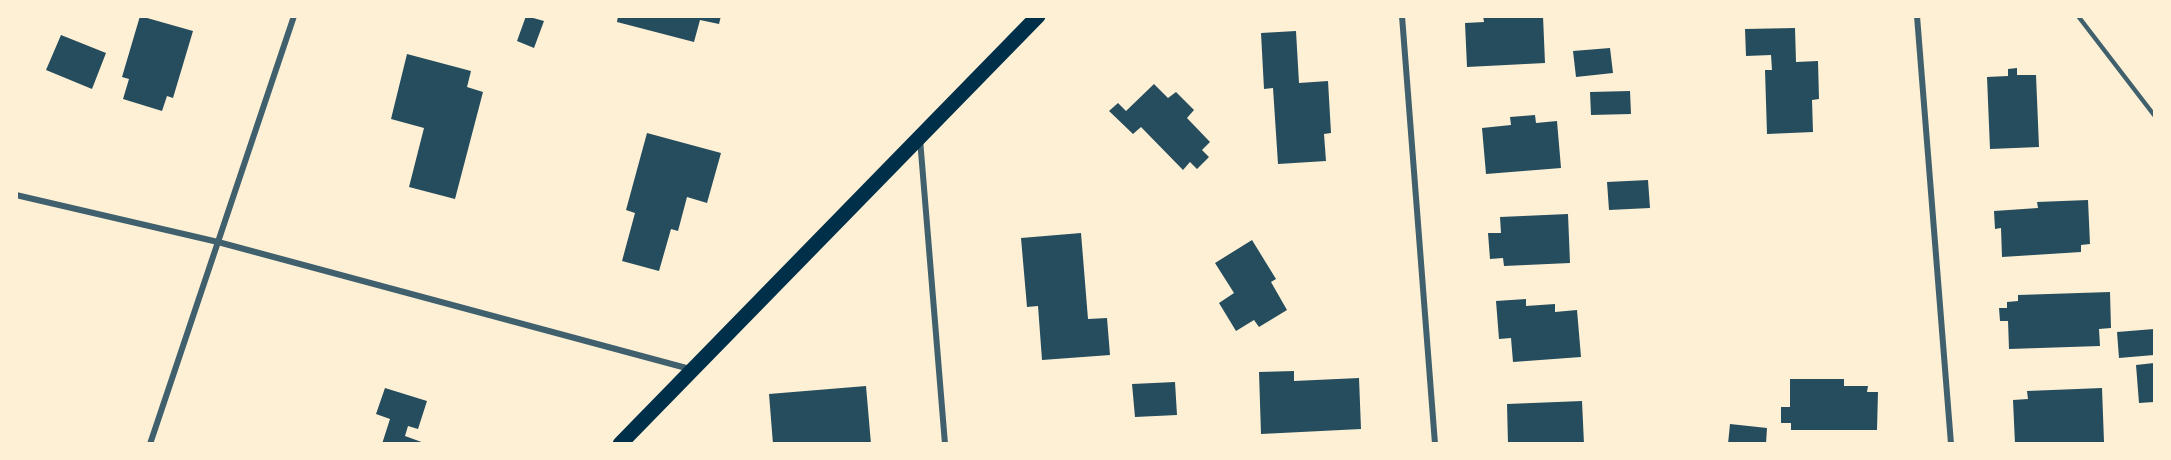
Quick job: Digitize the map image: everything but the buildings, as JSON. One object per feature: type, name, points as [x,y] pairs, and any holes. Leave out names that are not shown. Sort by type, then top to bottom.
[{"type":"main road","points":[[620,444],[1038,16]]},
{"type":"street","points":[[150,444],[294,16]]},
{"type":"street","points":[[1402,16],[1435,444]]},
{"type":"street","points":[[1917,16],[1951,444]]},
{"type":"street","points":[[920,137],[945,444]]},
{"type":"street","points":[[16,195],[218,242],[693,369]]},
{"type":"lane","points":[[2078,16],[2154,115]]}]
